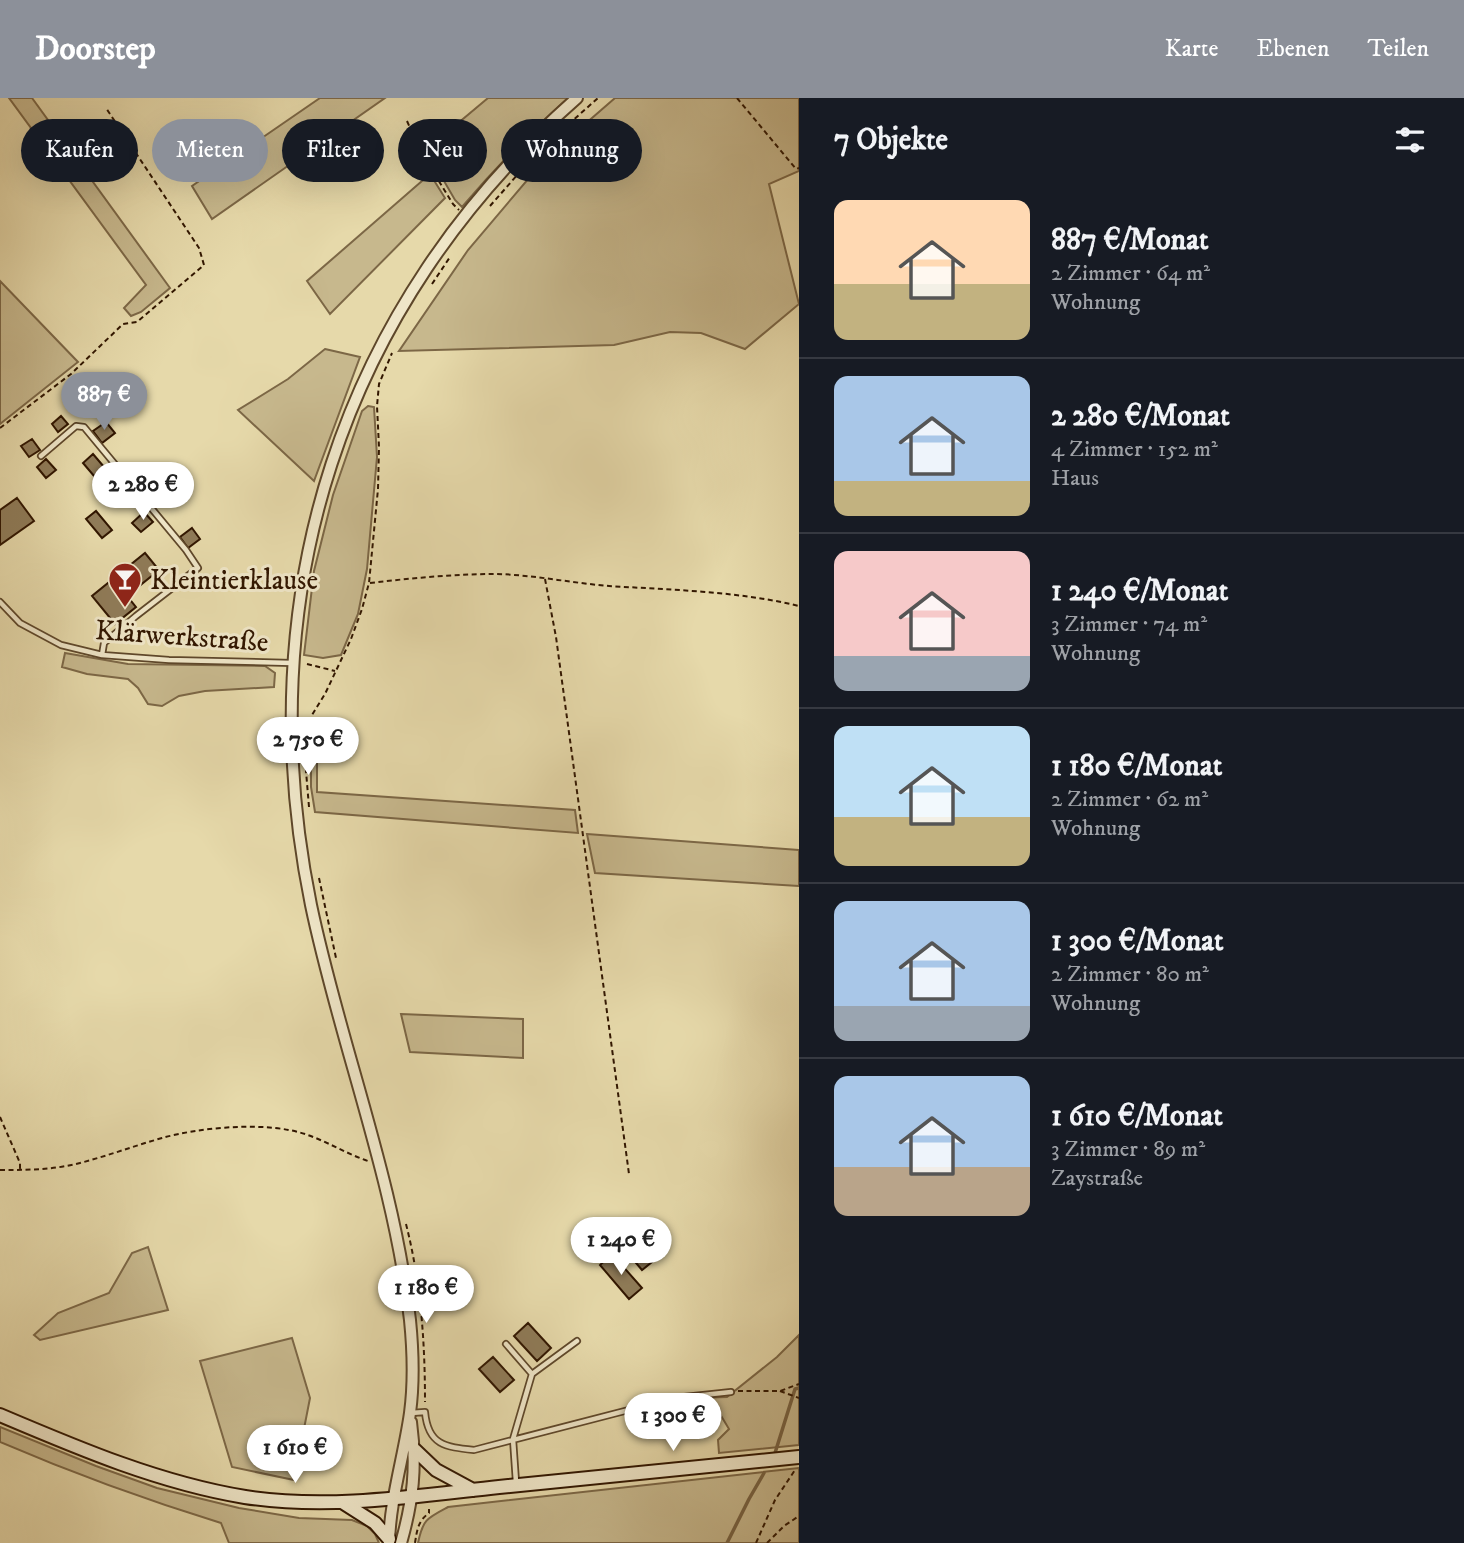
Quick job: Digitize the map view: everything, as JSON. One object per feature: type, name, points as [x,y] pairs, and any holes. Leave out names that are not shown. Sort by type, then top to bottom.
[{"type":"main road","points":[[0,1415],[141,1471],[197,1487],[247,1497],[295,1502],[393,1498],[799,1457]]},
{"type":"main road","points":[[415,1450],[436,1470],[473,1490]]},
{"type":"main road","points":[[341,1502],[375,1523],[393,1542]]},
{"type":"street","points":[[393,1542],[393,1498],[410,1413],[412,1357],[407,1297],[395,1226],[326,970],[302,853],[293,779],[290,724],[299,604],[307,555],[333,458],[370,367],[391,328],[428,264],[465,215],[514,157],[577,98]]},
{"type":"street","points":[[393,1542],[412,1496],[415,1450],[410,1413]]},
{"type":"lane","points":[[41,456],[76,426],[84,427],[198,568],[104,643],[102,656]]},
{"type":"lane","name":"Klärwerkstraße","points":[[0,602],[20,623],[61,645],[102,656],[293,663]]},
{"type":"lane","points":[[516,1485],[513,1439],[532,1374],[577,1340]]},
{"type":"lane","points":[[506,1344],[532,1374]]},
{"type":"lane","points":[[410,1413],[425,1412],[428,1431],[434,1438],[454,1448],[474,1450],[675,1398],[731,1392]]},
{"type":"path","points":[[574,119],[598,98]]},
{"type":"path","points":[[737,98],[796,169],[799,168]]},
{"type":"path","points":[[0,428],[71,374],[123,324],[137,322],[204,265],[199,247],[106,108]]},
{"type":"path","points":[[439,182],[453,204],[465,215]]},
{"type":"path","points":[[488,208],[511,182]]},
{"type":"path","points":[[432,284],[452,255]]},
{"type":"path","points":[[310,812],[306,771],[308,731],[312,715],[351,639],[369,583],[378,489],[379,383],[392,353]]},
{"type":"path","points":[[369,583],[434,576],[487,575],[715,592],[769,598],[799,606]]},
{"type":"path","points":[[545,579],[556,637],[629,1174]]},
{"type":"path","points":[[293,663],[336,671]]},
{"type":"path","points":[[317,867],[337,964]]},
{"type":"path","points":[[0,1117],[20,1163],[20,1170]]},
{"type":"path","points":[[0,1170],[43,1170],[79,1164],[163,1138],[192,1132],[264,1127],[290,1130],[319,1138],[366,1160],[379,1163]]},
{"type":"path","points":[[731,1392],[780,1391],[799,1384]]},
{"type":"path","points":[[780,1391],[798,1398]]},
{"type":"path","points":[[756,1543],[775,1500],[799,1463]]},
{"type":"path","points":[[767,1543],[799,1516]]},
{"type":"shaded area","points":[[9,98],[32,98],[47,119],[24,119]]},
{"type":"shaded area","points":[[320,98],[385,98],[355,119],[289,119]]},
{"type":"shaded area","points":[[488,98],[568,98],[545,119],[501,119],[501,163],[487,178],[487,119],[463,119]]},
{"type":"shaded area","points":[[615,98],[799,98],[799,171],[769,184],[799,304],[745,349],[701,333],[670,332],[614,345],[399,351],[468,250],[526,182],[642,182],[642,119],[591,119]]},
{"type":"shaded area","points":[[282,124],[282,170],[268,180],[268,134]]},
{"type":"shaded area","points":[[71,182],[93,182],[170,288],[141,312],[131,316],[124,308],[146,285]]},
{"type":"shaded area","points":[[198,182],[265,182],[212,219],[192,186]]},
{"type":"shaded area","points":[[421,182],[435,182],[445,198],[330,314],[307,281]]},
{"type":"shaded area","points":[[445,182],[484,182],[462,207]]},
{"type":"shaded area","points":[[0,281],[78,362],[0,424]]},
{"type":"shaded area","points":[[325,349],[360,357],[314,481],[238,410],[288,379]]},
{"type":"shaded area","points":[[368,406],[374,407],[377,457],[367,569],[358,614],[341,655],[323,658],[304,655],[314,571],[333,495],[362,411]]},
{"type":"shaded area","points":[[65,653],[128,664],[265,666],[275,673],[274,687],[205,691],[179,696],[162,706],[148,704],[138,688],[128,679],[87,674],[62,667]]},
{"type":"shaded area","points":[[311,736],[317,737],[317,792],[575,810],[578,833],[315,812],[311,787]]},
{"type":"shaded area","points":[[587,834],[799,850],[799,886],[595,873]]},
{"type":"shaded area","points":[[401,1014],[523,1019],[523,1058],[410,1052]]},
{"type":"shaded area","points":[[148,1247],[168,1310],[40,1340],[34,1335],[58,1313],[109,1293],[132,1253]]},
{"type":"shaded area","points":[[799,1335],[799,1445],[719,1453],[718,1440],[729,1429],[720,1414],[700,1413],[696,1398],[727,1397],[777,1357]]},
{"type":"shaded area","points":[[292,1338],[310,1398],[294,1480],[232,1467],[200,1361]]},
{"type":"shaded area","points":[[0,1427],[157,1488],[239,1508],[299,1518],[352,1520],[367,1526],[379,1543],[229,1543],[221,1523],[109,1486],[0,1442]]},
{"type":"shaded area","points":[[799,1468],[799,1543],[418,1543],[427,1520],[448,1507]]},
{"type":"building","points":[[61,416],[68,424],[58,432],[52,424]]},
{"type":"building","points":[[106,422],[115,433],[102,443],[93,431]]},
{"type":"building","points":[[32,439],[40,450],[29,457],[21,446]]},
{"type":"building","points":[[93,454],[110,474],[100,483],[83,463]]},
{"type":"building","points":[[46,459],[56,470],[46,478],[37,467]]},
{"type":"building","points":[[17,498],[34,521],[0,545],[0,510]]},
{"type":"building","points":[[96,511],[112,530],[102,538],[86,519]]},
{"type":"building","points":[[144,512],[153,522],[141,532],[132,523]]},
{"type":"building","points":[[192,528],[200,539],[188,548],[180,537]]},
{"type":"building","points":[[145,553],[159,570],[127,596],[136,607],[115,624],[92,596]]},
{"type":"building","points":[[637,1231],[646,1241],[655,1234],[668,1249],[642,1270],[621,1245]]},
{"type":"building","points":[[612,1254],[642,1288],[629,1299],[600,1265]]},
{"type":"building","points":[[528,1323],[551,1348],[537,1361],[514,1336]]},
{"type":"building","points":[[493,1357],[514,1380],[500,1392],[479,1369]]},
{"type":"waterway","points":[[775,1453],[795,1389],[799,1388]]},
{"type":"waterway","points":[[727,1543],[764,1473]]},
{"type":"place","name":"Kleintierklause","points":[[125,609]]}]
